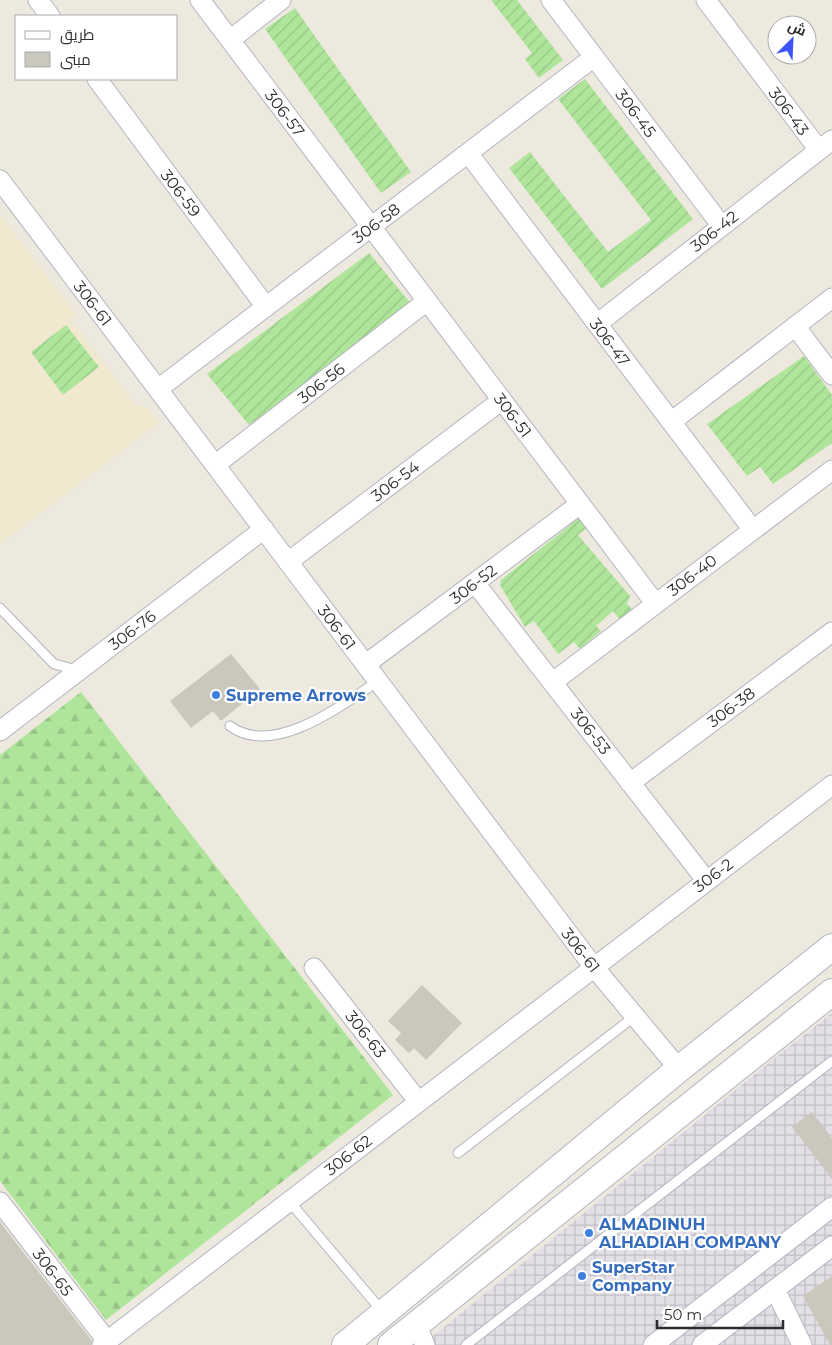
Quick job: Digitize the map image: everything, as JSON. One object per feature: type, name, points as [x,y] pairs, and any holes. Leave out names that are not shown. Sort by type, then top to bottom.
[{"type":"street","points":[[38,0],[49,15]]},
{"type":"street","name":"306-57","points":[[200,0],[371,227]]},
{"type":"street","points":[[230,40],[281,0]]},
{"type":"street","name":"306-45","points":[[551,0],[722,225]]},
{"type":"street","name":"306-43","points":[[706,0],[825,145]]},
{"type":"street","name":"306-58","points":[[158,389],[594,57]]},
{"type":"street","name":"306-59","points":[[97,80],[266,307]]},
{"type":"street","name":"306-42","points":[[597,324],[825,145]]},
{"type":"street","name":"306-47","points":[[468,153],[752,530]]},
{"type":"street","name":"306-61","points":[[0,180],[593,966],[679,1069]]},
{"type":"street","name":"306-51","points":[[371,227],[655,603]]},
{"type":"street","points":[[671,422],[832,298]]},
{"type":"street","name":"306-56","points":[[216,465],[427,301]]},
{"type":"street","points":[[795,326],[832,375]]},
{"type":"street","name":"306-54","points":[[288,562],[502,400]]},
{"type":"street","name":"306-40","points":[[553,682],[832,470]]},
{"type":"street","name":"306-52","points":[[366,664],[580,504]]},
{"type":"street","name":"306-76","points":[[0,731],[264,529]]},
{"type":"street","name":"306-53","points":[[475,582],[706,880]]},
{"type":"street","name":"306-38","points":[[630,782],[832,632]]},
{"type":"street","name":"306-2","points":[[593,966],[832,785]]},
{"type":"street","points":[[345,1345],[679,1069],[832,947]]},
{"type":"street","name":"306-62","points":[[104,1343],[593,966]]},
{"type":"street","name":"306-63","points":[[314,968],[418,1101]]},
{"type":"street","points":[[394,1344],[421,1335],[832,992]]},
{"type":"street","name":"306-65","points":[[0,1202],[104,1343]]},
{"type":"street","points":[[653,1345],[832,1206]]},
{"type":"street","points":[[702,1345],[832,1246]]},
{"type":"street","points":[[775,1289],[802,1345]]},
{"type":"lane","points":[[0,608],[54,664],[78,671]]},
{"type":"lane","points":[[230,726],[250,736],[282,734],[324,714],[378,681]]},
{"type":"lane","points":[[458,1153],[635,1016]]},
{"type":"lane","points":[[466,1345],[832,1061]]},
{"type":"lane","points":[[289,1201],[384,1313]]},
{"type":"shaded area","points":[[0,215],[76,314],[71,319],[136,406],[147,407],[159,423],[0,544]]},
{"type":"shaded area","points":[[832,1013],[832,1345],[422,1345],[766,1065]]},
{"type":"green space","points":[[491,0],[517,0],[563,60],[539,78],[525,59],[532,53]]},
{"type":"green space","points":[[295,8],[411,172],[381,193],[265,29]]},
{"type":"green space","points":[[585,79],[693,219],[602,289],[509,168],[530,152],[608,252],[651,220],[558,99]]},
{"type":"green space","points":[[369,253],[412,305],[249,425],[207,374]]},
{"type":"green space","points":[[66,325],[99,367],[63,395],[31,352]]},
{"type":"green space","points":[[804,356],[832,395],[832,443],[773,484],[760,467],[747,476],[707,424]]},
{"type":"green space","points":[[579,518],[588,527],[578,535],[630,596],[627,604],[635,612],[621,621],[613,611],[596,626],[601,631],[580,649],[574,642],[558,654],[534,621],[525,627],[500,585],[501,580]]},
{"type":"green space","points":[[81,692],[393,1095],[106,1320],[0,1181],[0,755]]},
{"type":"building","name":"Supreme Arrows","points":[[231,654],[260,689],[221,721],[213,711],[191,728],[170,701]]},
{"type":"building","points":[[422,985],[462,1023],[426,1060],[414,1048],[409,1053],[395,1040],[401,1033],[388,1021]]},
{"type":"building","points":[[812,1112],[832,1138],[832,1179],[792,1127]]},
{"type":"building","points":[[0,1222],[92,1341],[91,1345],[0,1345]]},
{"type":"building","points":[[832,1276],[832,1345],[830,1345],[803,1296]]},
{"type":"place","name":"Supreme Arrows","points":[[216,695]]},
{"type":"place","name":"ALMADINUH ALHADIAH COMPANY","points":[[589,1233]]},
{"type":"place","name":"SuperStar Company","points":[[582,1276]]}]
